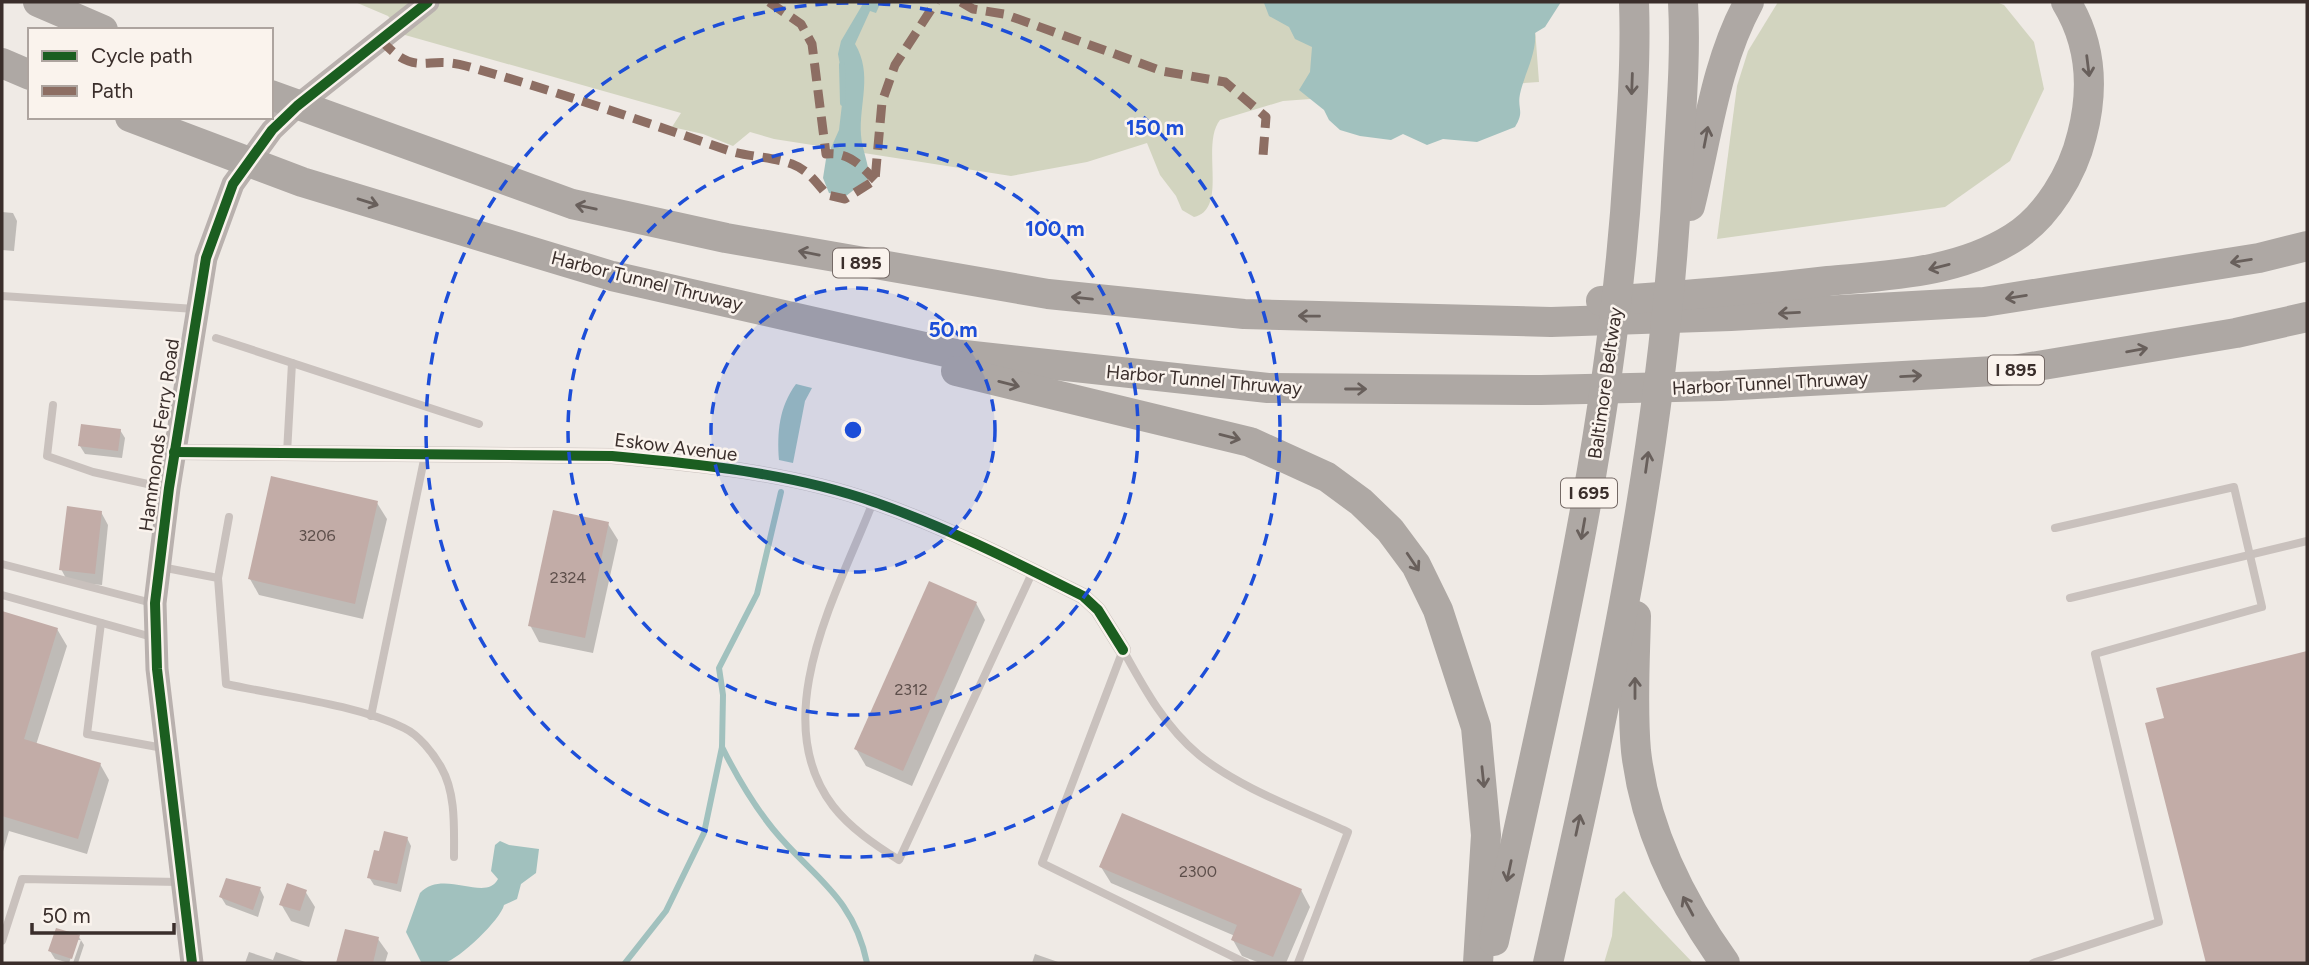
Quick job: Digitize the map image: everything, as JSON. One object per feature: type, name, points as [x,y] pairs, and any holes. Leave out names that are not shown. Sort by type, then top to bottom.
[{"type":"highway","points":[[38,2],[98,28]]},
{"type":"highway","points":[[1674,275],[1713,101],[1728,52],[1749,2]]},
{"type":"highway","points":[[1732,304],[1920,272],[1976,258],[2015,237],[2044,208],[2066,179],[2089,110],[2086,48],[2066,2]]},
{"type":"highway","name":"I 695","points":[[1548,963],[1606,699],[1637,530],[1674,275],[1683,4]]},
{"type":"highway","name":"Baltimore Beltway","points":[[1489,963],[1576,566],[1603,419],[1625,230],[1634,9]]},
{"type":"highway","points":[[2,63],[28,74]]},
{"type":"highway","name":"I 895","points":[[273,96],[572,204],[751,242],[1048,295],[1244,314],[1377,317],[1551,313],[1732,304],[1984,302],[2259,258],[2307,246]]},
{"type":"highway","name":"Harbor Tunnel Thruway","points":[[135,119],[302,182],[612,276],[955,354],[1268,388],[1541,390],[1720,386],[2013,370],[2236,333],[2307,317]]},
{"type":"highway","points":[[612,276],[797,332],[1250,442],[1327,477],[1361,502],[1390,530],[1416,565],[1438,610],[1476,727],[1486,835],[1478,963]]},
{"type":"highway","points":[[1637,530],[1636,740],[1649,813],[1669,870],[1698,926],[1725,963]]},
{"type":"street","name":"Hammonds Ferry Road","points":[[192,963],[166,749],[155,638],[155,603],[195,309],[218,219],[233,184],[258,147],[297,106],[428,2]]},
{"type":"street","name":"Eskow Avenue","points":[[174,452],[612,456],[671,461],[801,483],[873,502],[1033,571],[1090,603],[1123,650]]},
{"type":"lane","points":[[2,296],[195,309]]},
{"type":"lane","points":[[216,338],[479,424]]},
{"type":"lane","points":[[287,453],[292,363]]},
{"type":"lane","points":[[53,405],[47,456],[93,472],[169,488]]},
{"type":"lane","points":[[372,716],[426,454]]},
{"type":"lane","points":[[2033,963],[2159,922],[2095,653],[2262,607],[2234,487],[2055,528]]},
{"type":"lane","points":[[873,502],[813,657],[805,689],[806,722],[809,756],[819,783],[834,806],[874,844],[899,860],[1033,571]]},
{"type":"lane","points":[[229,517],[218,578],[226,684],[372,716],[407,729],[428,748],[442,768],[451,793],[454,857]]},
{"type":"lane","points":[[2070,598],[2307,541]]},
{"type":"lane","points":[[2,564],[155,603]]},
{"type":"lane","points":[[158,567],[218,578]]},
{"type":"lane","points":[[2,595],[155,638]]},
{"type":"lane","points":[[101,623],[87,734],[166,749]]},
{"type":"lane","points":[[1123,650],[1042,863],[1246,963]]},
{"type":"lane","points":[[1123,650],[1151,700],[1173,730],[1199,755],[1237,779],[1348,832],[1298,963]]},
{"type":"lane","points":[[2,941],[22,879],[182,882]]},
{"type":"green space","points":[[355,2],[1533,2],[1539,82],[1283,101],[1220,120],[1212,145],[1210,202],[1204,212],[1194,217],[1182,210],[1176,196],[1160,175],[1147,143],[1087,162],[1011,176],[774,139],[750,132],[733,146],[703,134],[672,127],[681,113],[405,35],[388,16]]},
{"type":"green space","points":[[1778,2],[1996,2],[2004,5],[2034,42],[2044,89],[2010,161],[1945,207],[1717,239],[1737,86],[1748,51]]},
{"type":"green space","points":[[1624,891],[1693,963],[1604,963],[1612,936],[1615,899]]},
{"type":"water","points":[[864,2],[881,2],[876,13],[870,11],[855,44],[863,66],[861,135],[869,178],[846,196],[829,193],[823,178],[826,159],[839,130],[844,87],[838,54],[841,41]]},
{"type":"water","points":[[1561,2],[1545,27],[1535,33],[1532,56],[1519,99],[1520,117],[1515,127],[1477,142],[1443,139],[1427,145],[1403,134],[1391,140],[1340,130],[1329,120],[1324,110],[1299,90],[1310,72],[1312,47],[1295,39],[1289,27],[1269,16],[1264,3]]},
{"type":"water","points":[[796,384],[812,388],[805,401],[793,463],[779,460],[778,440],[780,420]]},
{"type":"water","points":[[500,841],[509,845],[539,849],[536,873],[521,884],[517,899],[504,905],[488,928],[460,954],[444,963],[421,962],[406,932],[420,893],[429,886],[440,884],[484,888],[492,885],[498,879],[491,871],[495,845]]},
{"type":"building","points":[[81,424],[121,429],[118,451],[78,446]]},
{"type":"building","points":[[271,476],[378,501],[355,604],[248,579]]},
{"type":"building","points":[[67,506],[102,511],[95,574],[59,570]]},
{"type":"building","points":[[553,510],[609,522],[585,638],[528,626]]},
{"type":"building","points":[[929,581],[977,602],[903,771],[854,749]]},
{"type":"building","points":[[2,611],[58,628],[24,739],[101,763],[78,839],[2,816]]},
{"type":"building","points":[[2307,651],[2307,963],[2206,963],[2145,723],[2164,718],[2156,688]]},
{"type":"building","points":[[1122,813],[1302,889],[1273,957],[1231,940],[1237,925],[1099,867]]},
{"type":"building","points":[[384,831],[408,837],[397,884],[367,878],[374,850],[379,851]]},
{"type":"building","points":[[226,878],[261,887],[253,910],[219,897]]},
{"type":"building","points":[[287,883],[307,890],[300,911],[279,905]]},
{"type":"building","points":[[56,928],[80,935],[72,959],[48,951]]},
{"type":"building","points":[[345,929],[379,937],[373,963],[336,963]]},
{"type":"waterway","points":[[842,65],[843,103]]},
{"type":"waterway","points":[[625,963],[666,911],[704,833],[722,747],[723,695],[719,668],[757,594],[781,492]]},
{"type":"waterway","points":[[722,747],[745,790],[765,819],[841,903],[861,940],[867,963]]},
{"type":"marked path","points":[[769,2],[801,24],[812,44],[826,154],[847,157],[859,164],[875,180]]},
{"type":"marked path","points":[[380,39],[403,59],[412,62],[466,66],[563,95],[732,152],[792,164],[807,173],[827,195],[845,199],[875,180],[882,102],[895,65],[936,2]]},
{"type":"marked path","points":[[961,2],[973,9],[1004,14],[1162,71],[1225,82],[1266,117],[1263,156]]},
{"type":"cycle path","points":[[192,963],[157,669],[155,603],[169,488],[206,258],[233,184],[272,130],[297,106],[428,2]]},
{"type":"cycle path","points":[[174,452],[612,456],[711,466],[778,477],[842,492],[927,522],[1083,596],[1098,610],[1123,650]]}]
